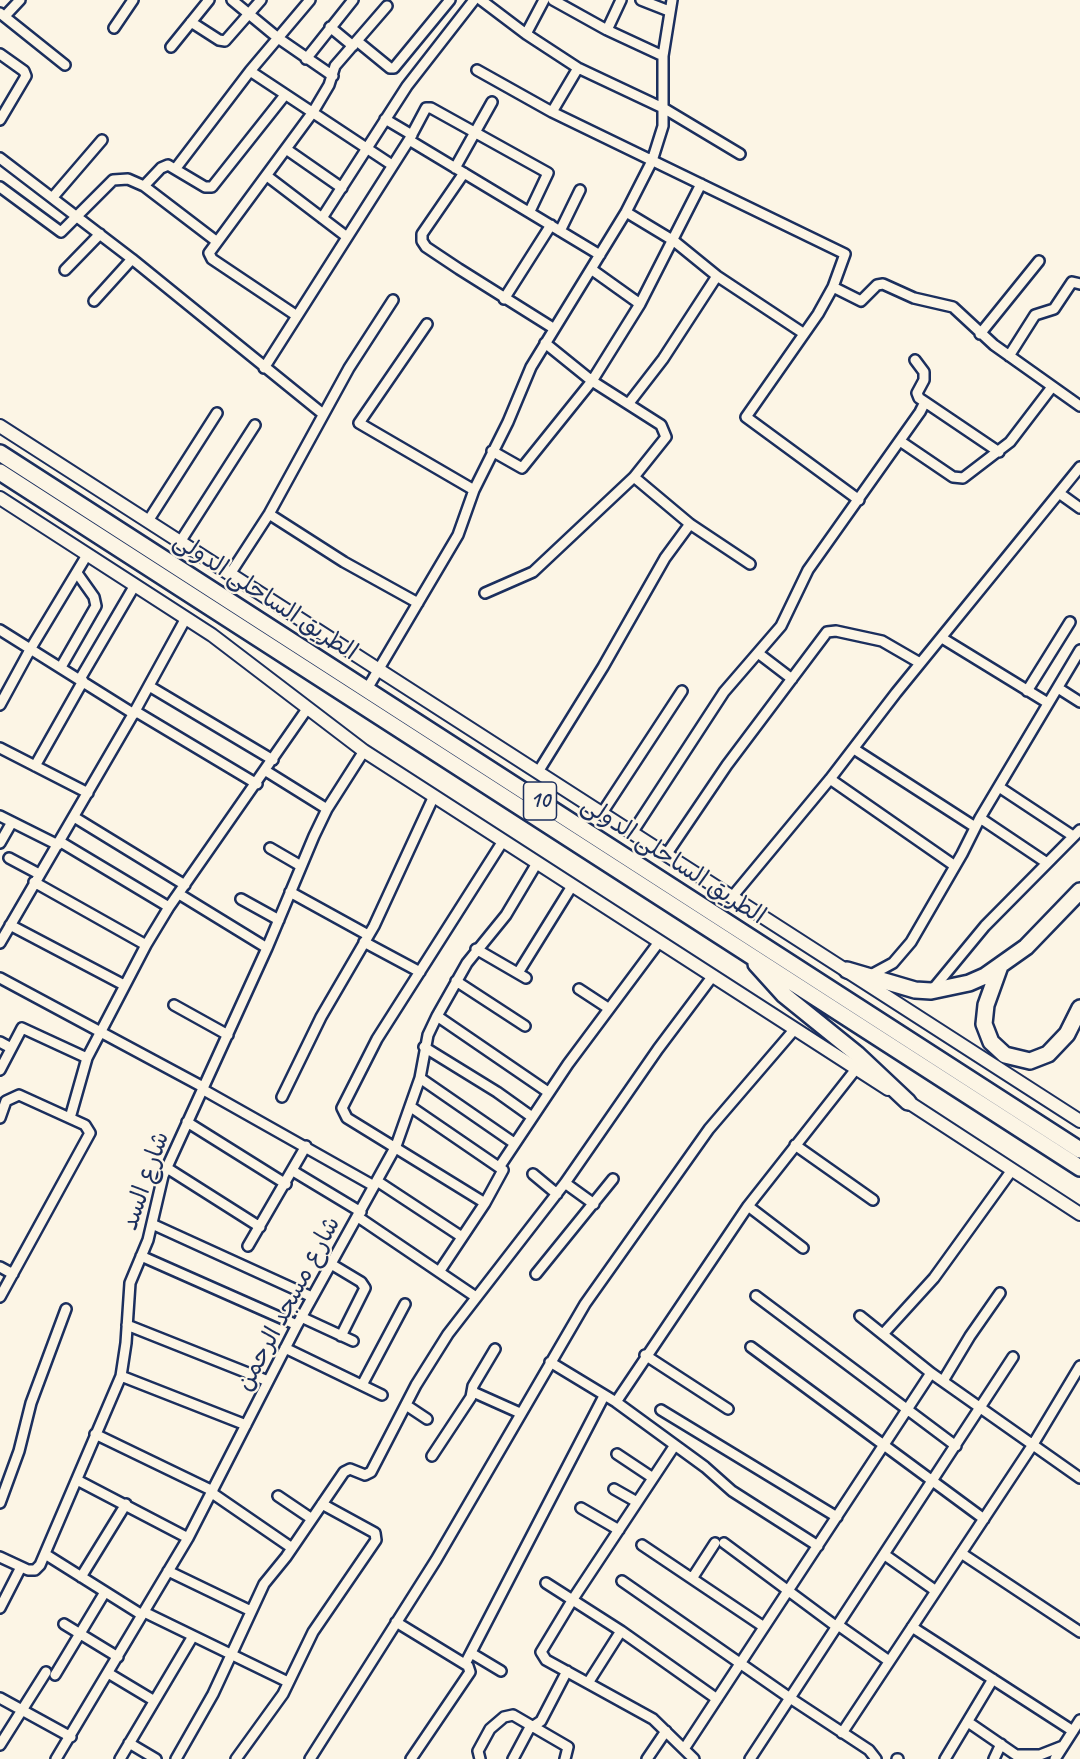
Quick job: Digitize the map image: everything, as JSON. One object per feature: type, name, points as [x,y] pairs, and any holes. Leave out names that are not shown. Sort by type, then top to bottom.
[{"type":"main road","name":"الطريق الساحلى الدولى","points":[[0,453],[1080,1150]]},
{"type":"main road","name":"الطريق الساحلى الدولى","points":[[0,472],[1080,1168]]},
{"type":"main road","points":[[847,970],[931,992],[969,983],[1000,966],[1026,947],[1080,891]]},
{"type":"main road","points":[[747,952],[784,995],[857,1054],[908,1102]]},
{"type":"main road","points":[[1000,966],[986,1005],[984,1024],[991,1042],[1005,1055],[1030,1061],[1048,1054],[1067,1034],[1080,1008]]},
{"type":"street","points":[[20,0],[2,15],[65,65]]},
{"type":"street","points":[[114,28],[133,0]]},
{"type":"street","points":[[171,47],[209,0]]},
{"type":"street","points":[[232,0],[278,38],[333,76]]},
{"type":"street","points":[[191,22],[222,41],[228,39],[261,0]]},
{"type":"street","points":[[176,168],[250,71],[310,0]]},
{"type":"street","points":[[306,59],[353,0]]},
{"type":"street","points":[[330,27],[390,68],[394,68],[450,0]]},
{"type":"street","points":[[322,218],[407,86],[474,0]]},
{"type":"street","points":[[481,0],[492,4],[526,34],[578,68],[665,108],[740,154]]},
{"type":"street","points":[[526,34],[544,0]]},
{"type":"street","points":[[553,0],[607,30],[663,56]]},
{"type":"street","points":[[607,30],[621,0]]},
{"type":"street","points":[[641,0],[669,11]]},
{"type":"street","points":[[367,689],[458,535],[474,490],[545,343],[626,212],[652,161],[659,143],[665,108],[663,56],[672,0]]},
{"type":"street","points":[[297,316],[212,259],[209,253],[313,112],[333,76],[335,66],[387,6]]},
{"type":"street","points":[[0,54],[24,71],[26,76],[0,120]]},
{"type":"street","points":[[552,112],[578,68]]},
{"type":"street","points":[[477,70],[552,112],[845,254],[845,260],[833,287],[747,418],[859,500]]},
{"type":"street","points":[[250,71],[392,165]]},
{"type":"street","points":[[144,186],[161,168],[168,165],[205,188],[212,187],[285,95]]},
{"type":"street","points":[[455,168],[492,102]]},
{"type":"street","points":[[264,368],[428,107],[548,173],[530,212]]},
{"type":"street","points":[[386,119],[455,168],[600,255]]},
{"type":"street","points":[[53,197],[102,140]]},
{"type":"street","points":[[286,149],[342,188]]},
{"type":"street","points":[[0,158],[78,216],[323,414]]},
{"type":"street","points":[[464,173],[422,234],[422,241],[426,247],[554,328]]},
{"type":"street","points":[[267,176],[347,237]]},
{"type":"street","points":[[0,187],[58,232],[63,231],[113,180],[128,178],[144,186],[216,241]]},
{"type":"street","points":[[492,451],[522,468],[592,381],[640,304],[701,184]]},
{"type":"street","points":[[560,231],[580,190]]},
{"type":"street","points":[[626,212],[674,241],[717,276],[803,333]]},
{"type":"street","points":[[504,298],[551,225]]},
{"type":"street","points":[[65,270],[100,234]]},
{"type":"street","points":[[94,301],[132,259]]},
{"type":"street","points":[[980,334],[1039,261]]},
{"type":"street","points":[[591,269],[640,304]]},
{"type":"street","points":[[629,403],[663,359],[717,276]]},
{"type":"street","points":[[1009,356],[1035,315],[1054,309],[1072,282],[1080,284]]},
{"type":"street","points":[[833,287],[861,301],[877,285],[883,284],[915,298],[953,307],[980,334],[1080,406]]},
{"type":"street","points":[[230,574],[269,514],[323,414],[393,300]]},
{"type":"street","points":[[427,324],[359,423],[474,490]]},
{"type":"street","points":[[485,593],[533,572],[634,477],[666,434],[661,425],[592,381],[545,343]]},
{"type":"street","points":[[915,360],[924,372],[917,395],[999,452]]},
{"type":"street","points":[[900,441],[957,478],[963,478],[999,452],[1020,431],[1052,387]]},
{"type":"street","points":[[632,833],[724,692],[782,626],[800,584],[925,402]]},
{"type":"street","points":[[148,521],[217,413]]},
{"type":"street","points":[[180,542],[255,425]]},
{"type":"street","points":[[0,426],[1080,1121]]},
{"type":"street","points":[[732,897],[830,779],[920,663],[1080,467]]},
{"type":"street","points":[[634,477],[690,524],[750,564]]},
{"type":"street","points":[[1059,493],[1080,508]]},
{"type":"street","points":[[0,498],[186,618],[250,663],[364,751],[1080,1214]]},
{"type":"street","points":[[269,514],[344,562],[418,603]]},
{"type":"street","points":[[538,772],[609,658],[665,558],[690,524]]},
{"type":"street","points":[[0,705],[87,555]]},
{"type":"street","points":[[61,667],[96,606],[94,597],[76,573]]},
{"type":"street","points":[[35,766],[135,585]]},
{"type":"street","points":[[0,943],[135,712],[186,618]]},
{"type":"street","points":[[1027,690],[1070,622]]},
{"type":"street","points":[[0,630],[257,784]]},
{"type":"street","points":[[666,855],[727,765],[824,635],[830,631],[882,641],[920,663]]},
{"type":"street","points":[[942,638],[1048,703]]},
{"type":"street","points":[[867,977],[893,963],[908,947],[978,822],[1080,650]]},
{"type":"street","points":[[759,653],[792,679]]},
{"type":"street","points":[[149,686],[273,760]]},
{"type":"street","points":[[1058,688],[1080,702]]},
{"type":"street","points":[[602,813],[682,692]]},
{"type":"street","points":[[70,1118],[87,1058],[124,985],[169,907],[257,784],[307,709]]},
{"type":"street","points":[[0,748],[88,793]]},
{"type":"street","points":[[854,749],[1047,863]]},
{"type":"street","name":"شارع السد","points":[[45,1554],[121,1376],[128,1325],[130,1283],[152,1224],[158,1192],[167,1168],[327,809],[364,751]]},
{"type":"street","points":[[266,771],[327,809]]},
{"type":"street","points":[[830,779],[955,866]]},
{"type":"street","points":[[931,992],[985,926],[1077,833],[999,788]]},
{"type":"street","points":[[282,1098],[321,1017],[366,938],[434,796]]},
{"type":"street","points":[[0,816],[58,843],[169,907]]},
{"type":"street","points":[[74,817],[185,885]]},
{"type":"street","points":[[0,843],[12,822]]},
{"type":"street","points":[[485,1203],[396,1146],[347,1118],[342,1108],[377,1039],[503,841]]},
{"type":"street","points":[[270,848],[301,866]]},
{"type":"street","points":[[9,858],[37,878],[147,945]]},
{"type":"street","name":"شارع مسجد الرحمن","points":[[56,1759],[188,1538],[299,1321],[396,1146],[420,1078],[424,1047],[437,1016],[476,949],[506,915],[537,863]]},
{"type":"street","points":[[476,949],[522,976],[572,886]]},
{"type":"street","points":[[290,892],[420,972]]},
{"type":"street","points":[[179,894],[267,948]]},
{"type":"street","points":[[241,899],[279,920]]},
{"type":"street","points":[[10,925],[124,985]]},
{"type":"street","points":[[500,1166],[548,1092],[659,942]]},
{"type":"street","points":[[176,1759],[213,1694],[264,1584],[292,1548],[344,1472],[350,1469],[365,1475],[371,1472],[436,1350],[565,1183],[658,1049],[712,977]]},
{"type":"street","points":[[0,978],[375,1184],[462,1238]]},
{"type":"street","points":[[456,981],[525,1026]]},
{"type":"street","points":[[579,989],[608,1008]]},
{"type":"street","points":[[174,1005],[228,1035]]},
{"type":"street","points":[[437,1016],[548,1092]]},
{"type":"street","points":[[0,1070],[20,1030],[24,1028],[87,1058]]},
{"type":"street","points":[[310,1759],[442,1551],[585,1304],[704,1136],[794,1030]]},
{"type":"street","points":[[0,1042],[11,1048]]},
{"type":"street","points":[[424,1047],[497,1092],[531,1117]]},
{"type":"street","points":[[616,1402],[645,1355],[748,1206],[856,1069]]},
{"type":"street","points":[[420,1078],[514,1143]]},
{"type":"street","points":[[0,1118],[6,1101],[19,1095],[88,1127],[90,1136],[0,1297]]},
{"type":"street","points":[[411,1107],[500,1166],[503,1173],[439,1272]]},
{"type":"street","points":[[187,1122],[286,1184]]},
{"type":"street","points":[[795,1144],[873,1200]]},
{"type":"street","points":[[248,1246],[306,1146]]},
{"type":"street","points":[[167,1168],[260,1227]]},
{"type":"street","points":[[883,1334],[934,1278],[1012,1170]]},
{"type":"street","points":[[293,1171],[359,1214],[476,1297]]},
{"type":"street","points":[[533,1174],[556,1194]]},
{"type":"street","points":[[536,1274],[614,1179]]},
{"type":"street","points":[[565,1183],[594,1204]]},
{"type":"street","points":[[748,1206],[803,1248]]},
{"type":"street","points":[[152,1224],[312,1297]]},
{"type":"street","points":[[141,1256],[353,1341]]},
{"type":"street","points":[[331,1264],[361,1282],[365,1288],[341,1336]]},
{"type":"street","points":[[0,1267],[13,1274]]},
{"type":"street","points":[[943,1381],[970,1336],[1000,1293]]},
{"type":"street","points":[[756,1296],[956,1446]]},
{"type":"street","points":[[362,1385],[405,1304]]},
{"type":"street","points":[[0,1503],[20,1451],[32,1403],[66,1309]]},
{"type":"street","points":[[860,1316],[932,1373],[1080,1478]]},
{"type":"street","points":[[128,1325],[268,1381]]},
{"type":"street","points":[[751,1347],[984,1519]]},
{"type":"street","points":[[285,1348],[382,1395]]},
{"type":"street","points":[[432,1456],[472,1392],[473,1386],[495,1349]]},
{"type":"street","points":[[645,1355],[728,1409]]},
{"type":"street","points":[[750,1759],[933,1482],[1013,1356]]},
{"type":"street","points":[[550,1362],[616,1402],[732,1491],[818,1546]]},
{"type":"street","points":[[842,1733],[1032,1446],[1080,1366]]},
{"type":"street","points":[[684,1749],[932,1373]]},
{"type":"street","points":[[121,1376],[246,1425]]},
{"type":"street","points":[[472,1392],[520,1413]]},
{"type":"street","points":[[465,1664],[604,1396]]},
{"type":"street","points":[[406,1405],[427,1419]]},
{"type":"street","points":[[661,1410],[837,1516]]},
{"type":"street","points":[[95,1434],[212,1492],[292,1548]]},
{"type":"street","points":[[675,1445],[573,1599],[541,1652],[546,1660],[645,1714],[694,1759]]},
{"type":"street","points":[[616,1454],[653,1478]]},
{"type":"street","points":[[77,1480],[188,1538]]},
{"type":"street","points":[[614,1489],[637,1502]]},
{"type":"street","points":[[278,1496],[312,1519]]},
{"type":"street","points":[[81,1576],[126,1504]]},
{"type":"street","points":[[236,1759],[283,1694],[313,1632],[376,1538],[370,1531],[322,1504]]},
{"type":"street","points":[[581,1508],[619,1530]]},
{"type":"street","points":[[693,1577],[719,1543],[889,1661]]},
{"type":"street","points":[[642,1545],[693,1577],[764,1627]]},
{"type":"street","points":[[960,1553],[1080,1632]]},
{"type":"street","points":[[0,1557],[21,1567],[35,1569],[45,1554],[143,1614],[288,1682]]},
{"type":"street","points":[[885,1555],[936,1591]]},
{"type":"street","points":[[0,1608],[21,1567]]},
{"type":"street","points":[[168,1571],[251,1611]]},
{"type":"street","points":[[622,1581],[869,1750],[876,1759]]},
{"type":"street","points":[[546,1583],[621,1631],[717,1699]]},
{"type":"street","points":[[0,1745],[22,1710],[80,1634],[105,1592]]},
{"type":"street","points":[[396,1622],[470,1669],[469,1675],[411,1759]]},
{"type":"street","points":[[64,1624],[118,1657]]},
{"type":"street","points":[[912,1627],[1073,1731]]},
{"type":"street","points":[[588,1683],[621,1631]]},
{"type":"street","points":[[120,1759],[193,1636]]},
{"type":"street","points":[[471,1653],[501,1671]]},
{"type":"street","points":[[513,1759],[532,1726],[541,1721],[567,1671]]},
{"type":"street","points":[[108,1673],[153,1700]]},
{"type":"street","points":[[945,1759],[993,1679]]},
{"type":"street","points":[[0,1698],[70,1737]]},
{"type":"street","points":[[480,1759],[478,1751],[486,1735],[508,1715],[513,1715],[568,1747],[565,1759]]},
{"type":"street","points":[[1055,1759],[1080,1720]]},
{"type":"street","points":[[968,1722],[1016,1755],[1040,1755],[1063,1746]]},
{"type":"street","points":[[646,1759],[666,1731]]},
{"type":"street","points":[[129,1743],[156,1759]]},
{"type":"street","points":[[994,1759],[1001,1744]]}]
